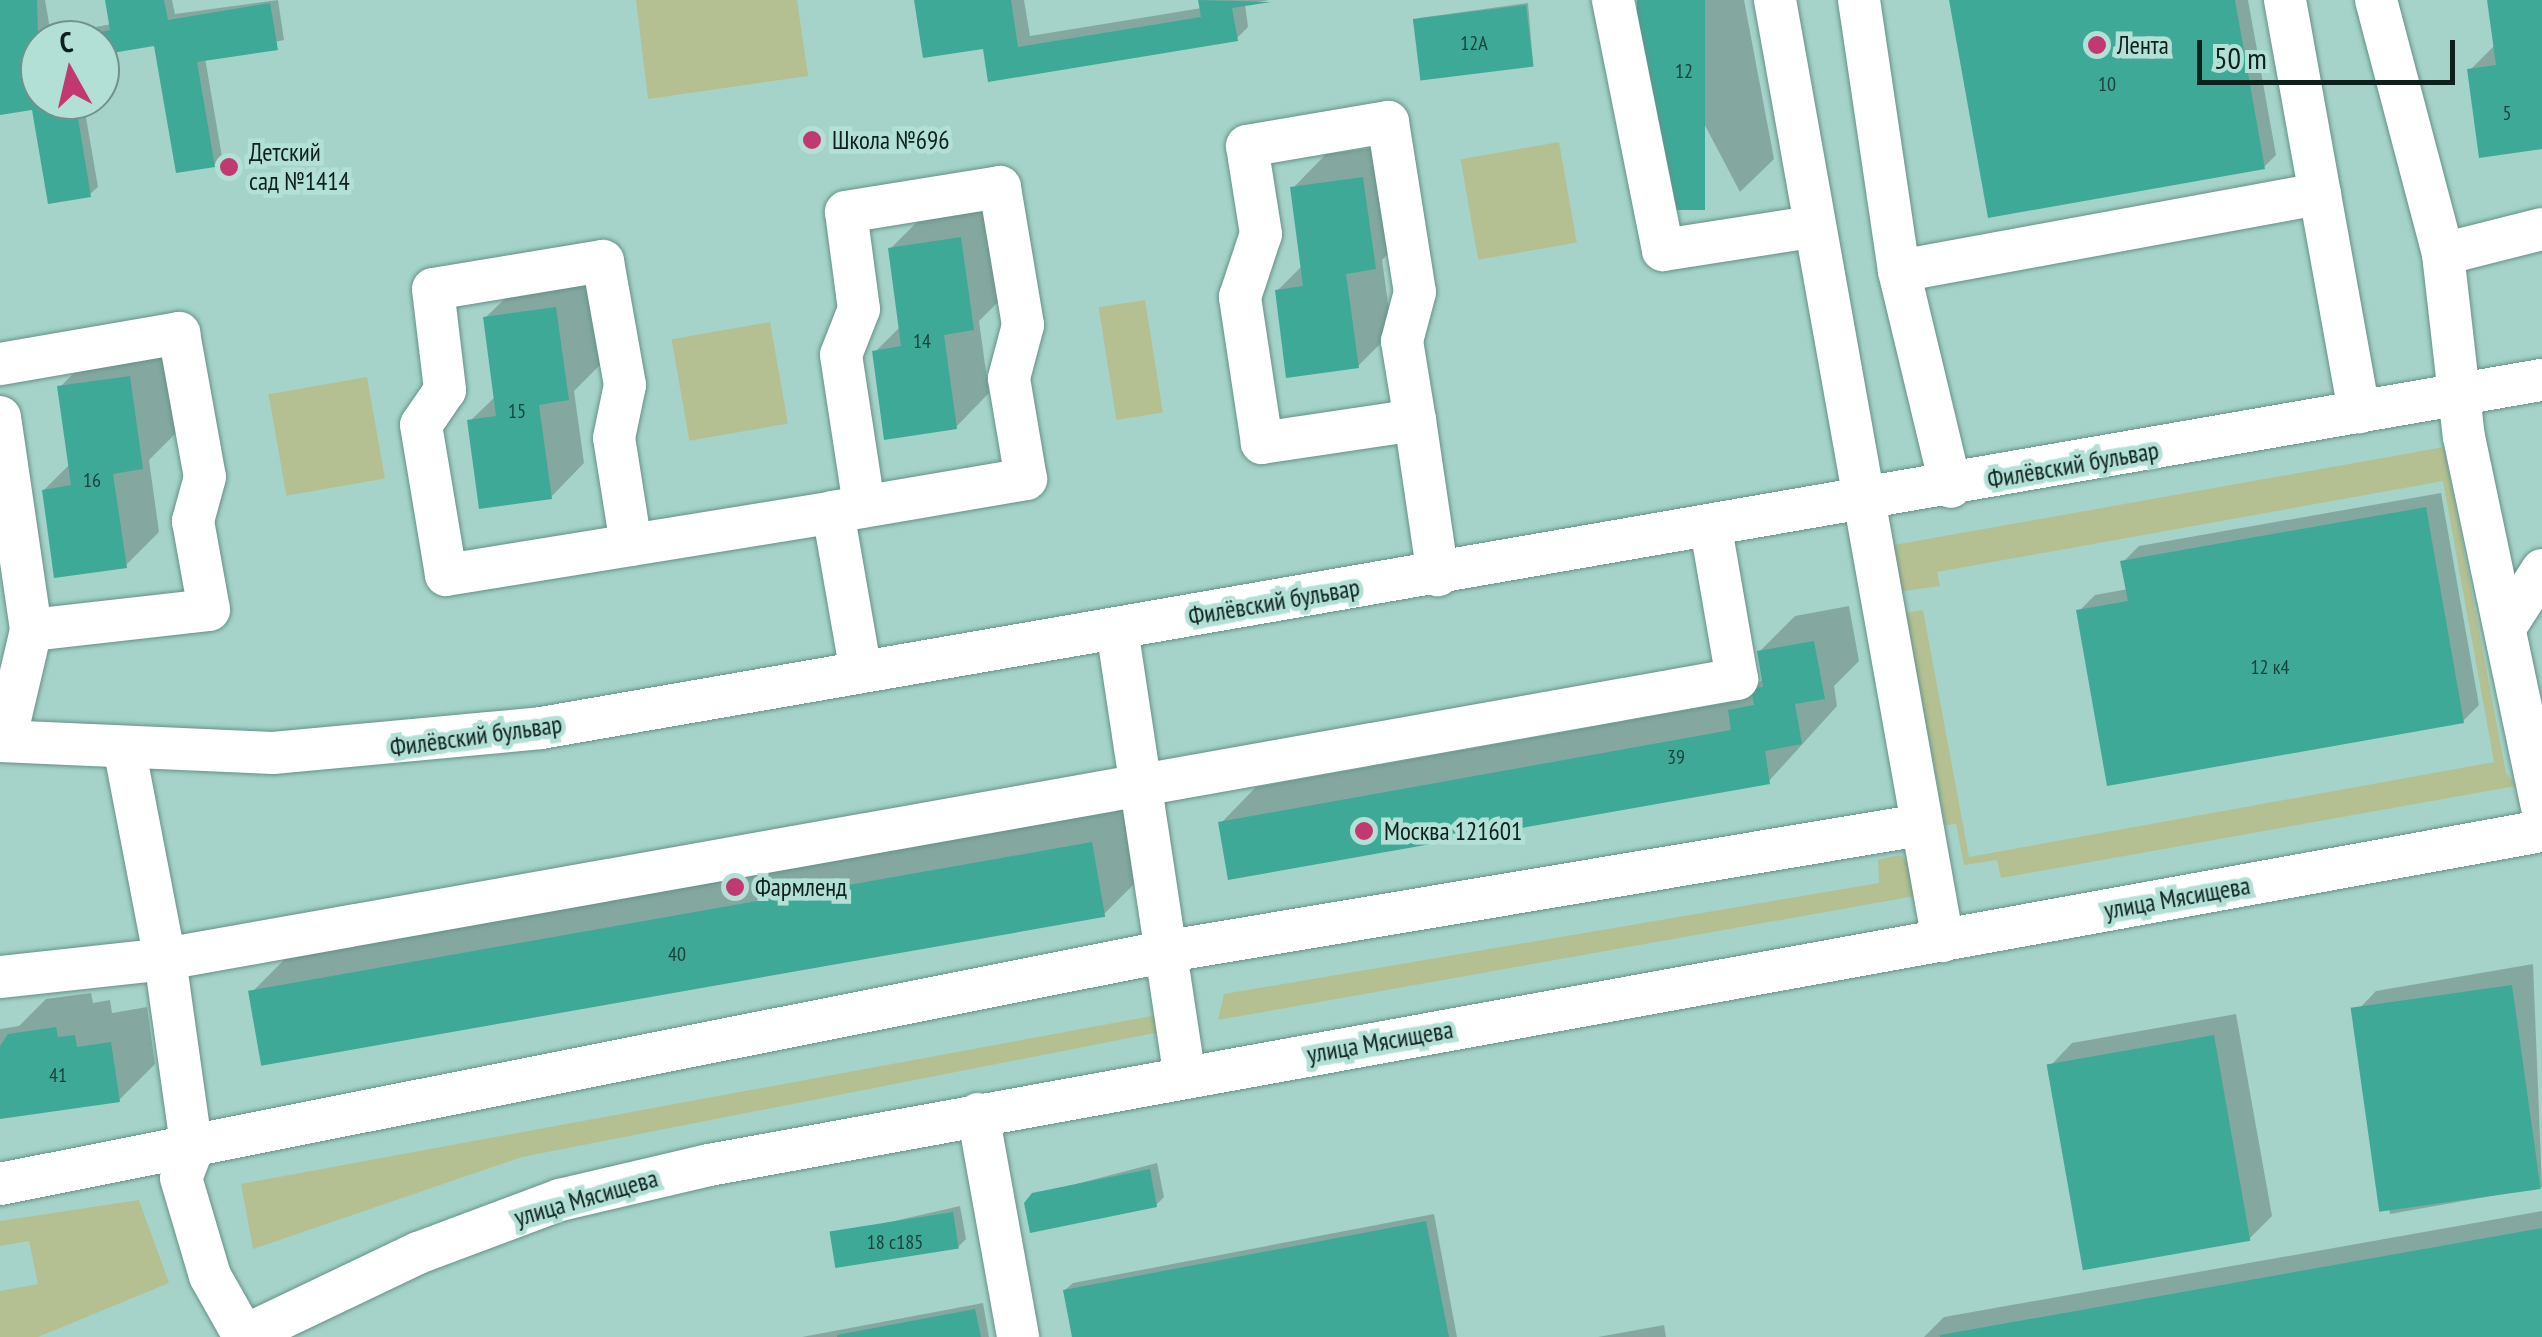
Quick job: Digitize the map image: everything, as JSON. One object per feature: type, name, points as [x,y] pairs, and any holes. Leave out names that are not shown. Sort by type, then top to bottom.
[{"type":"street","points":[[1614,0],[1663,250],[1811,228]]},
{"type":"street","points":[[1775,0],[1811,228],[1870,502],[1920,825],[1943,942]]},
{"type":"street","points":[[1858,0],[1899,271],[1951,487]]},
{"type":"street","points":[[2285,0],[2359,412]]},
{"type":"street","points":[[2376,0],[2443,254],[2458,394],[2534,724],[2542,807]]},
{"type":"street","points":[[1416,420],[1262,443],[1240,297],[1260,234],[1247,146],[1388,122],[1416,292],[1402,341],[1416,420],[1438,574]]},
{"type":"street","points":[[631,545],[614,438],[625,385],[604,261],[433,289],[445,390],[421,425],[446,575],[631,545],[848,509],[1026,479],[1010,378],[1024,325],[1000,187],[846,212],[859,309],[841,354],[848,509],[861,672]]},
{"type":"street","points":[[1899,271],[2320,194]]},
{"type":"street","points":[[2443,254],[2542,229]]},
{"type":"street","points":[[0,364],[179,333],[206,477],[193,521],[209,610],[32,630]]},
{"type":"street","name":"Филёвский бульвар","points":[[3,741],[124,747],[398,748],[1870,502],[2542,380]]},
{"type":"street","points":[[0,417],[32,630],[3,741]]},
{"type":"street","points":[[0,977],[165,960],[1738,679],[1711,529]]},
{"type":"street","points":[[2508,623],[2542,570]]},
{"type":"street","points":[[1116,629],[1135,785],[1185,1076]]},
{"type":"street","points":[[124,747],[165,960],[192,1150],[181,1178],[210,1276],[243,1336]]},
{"type":"street","points":[[0,1184],[192,1150],[1163,952],[1920,825]]},
{"type":"street","name":"улица Мясищева","points":[[243,1336],[418,1253],[560,1200],[978,1114],[2542,831]]},
{"type":"street","points":[[978,1114],[1018,1337]]},
{"type":"green space","points":[[636,0],[797,0],[808,76],[648,99]]},
{"type":"green space","points":[[1559,142],[1577,242],[1478,260],[1461,159]]},
{"type":"green space","points":[[1145,300],[1163,413],[1116,420],[1099,307]]},
{"type":"green space","points":[[770,322],[788,423],[689,441],[672,339]]},
{"type":"green space","points":[[367,377],[385,478],[286,496],[269,394]]},
{"type":"green space","points":[[2444,447],[2506,773],[2516,786],[2001,878],[1997,860],[1964,865],[1956,824],[1945,825],[1906,613],[1923,610],[1969,857],[2494,762],[2443,481],[1937,572],[1940,586],[1897,592],[1883,547]]},
{"type":"green space","points":[[1899,855],[1912,862],[1921,895],[1218,1020],[1224,994],[1879,883],[1878,860]]},
{"type":"green space","points":[[1157,1015],[1170,1030],[522,1157],[253,1249],[241,1184]]},
{"type":"green space","points":[[139,1200],[169,1283],[38,1337],[0,1337],[0,1291],[38,1284],[29,1241],[0,1246],[0,1221]]},
{"type":"building","points":[[0,0],[37,0],[38,20],[20,20],[20,112],[0,115]]},
{"type":"building","points":[[105,0],[164,0],[168,20],[270,3],[278,50],[197,62],[215,167],[176,173],[154,46],[120,52],[120,20],[108,20]]},
{"type":"building","points":[[914,0],[1011,0],[1018,47],[1201,17],[1198,0],[1271,2],[1232,8],[1238,41],[988,82],[983,49],[923,58]]},
{"type":"building","points":[[1637,0],[1705,0],[1705,210],[1637,210]]},
{"type":"building","points":[[1949,0],[2235,0],[2265,169],[1988,218]]},
{"type":"building","points":[[2487,0],[2542,0],[2542,149],[2479,158],[2467,69],[2496,65]]},
{"type":"building","points":[[1526,5],[1534,67],[1420,80],[1413,19]]},
{"type":"building","points":[[34,120],[78,120],[91,197],[48,204]]},
{"type":"building","points":[[1363,177],[1376,269],[1346,274],[1359,368],[1286,378],[1275,290],[1303,286],[1290,187]]},
{"type":"building","points":[[961,237],[974,330],[944,335],[957,429],[884,440],[872,351],[901,346],[888,248]]},
{"type":"building","points":[[556,307],[569,400],[539,405],[552,499],[479,509],[467,420],[496,416],[483,317]]},
{"type":"building","points":[[130,376],[143,469],[113,474],[127,568],[54,578],[42,490],[71,485],[57,386]]},
{"type":"building","points":[[2426,507],[2464,723],[2107,786],[2076,610],[2128,601],[2120,561]]},
{"type":"building","points":[[1814,641],[1825,699],[1795,704],[1802,744],[1765,751],[1770,784],[1228,880],[1218,822],[1731,730],[1728,710],[1754,705],[1751,689],[1763,687],[1757,651]]},
{"type":"building","points":[[1092,842],[1105,917],[261,1066],[248,991]]},
{"type":"building","points":[[2512,985],[2541,1189],[2379,1212],[2351,1008]]},
{"type":"building","points":[[56,1027],[58,1037],[75,1035],[77,1047],[111,1042],[120,1102],[0,1119],[0,1046],[8,1034]]},
{"type":"building","points":[[2214,1035],[2250,1241],[2083,1270],[2047,1065]]},
{"type":"building","points":[[1150,1169],[1157,1207],[1030,1233],[1024,1203],[1032,1193]]},
{"type":"building","points":[[953,1212],[959,1249],[835,1268],[830,1232]]},
{"type":"building","points":[[1426,1221],[1449,1337],[1072,1337],[1063,1290]]},
{"type":"building","points":[[2542,1228],[2542,1337],[1940,1337],[1940,1335]]},
{"type":"building","points":[[975,1309],[981,1337],[837,1337],[837,1335]]},
{"type":"place","name":"Лента","points":[[2097,45]]},
{"type":"place","name":"Школа №696","points":[[812,140]]},
{"type":"place","name":"Детский сад №1414","points":[[229,167]]},
{"type":"place","name":"Москва 121601","points":[[1364,831]]},
{"type":"place","name":"Фармленд","points":[[735,887]]}]
